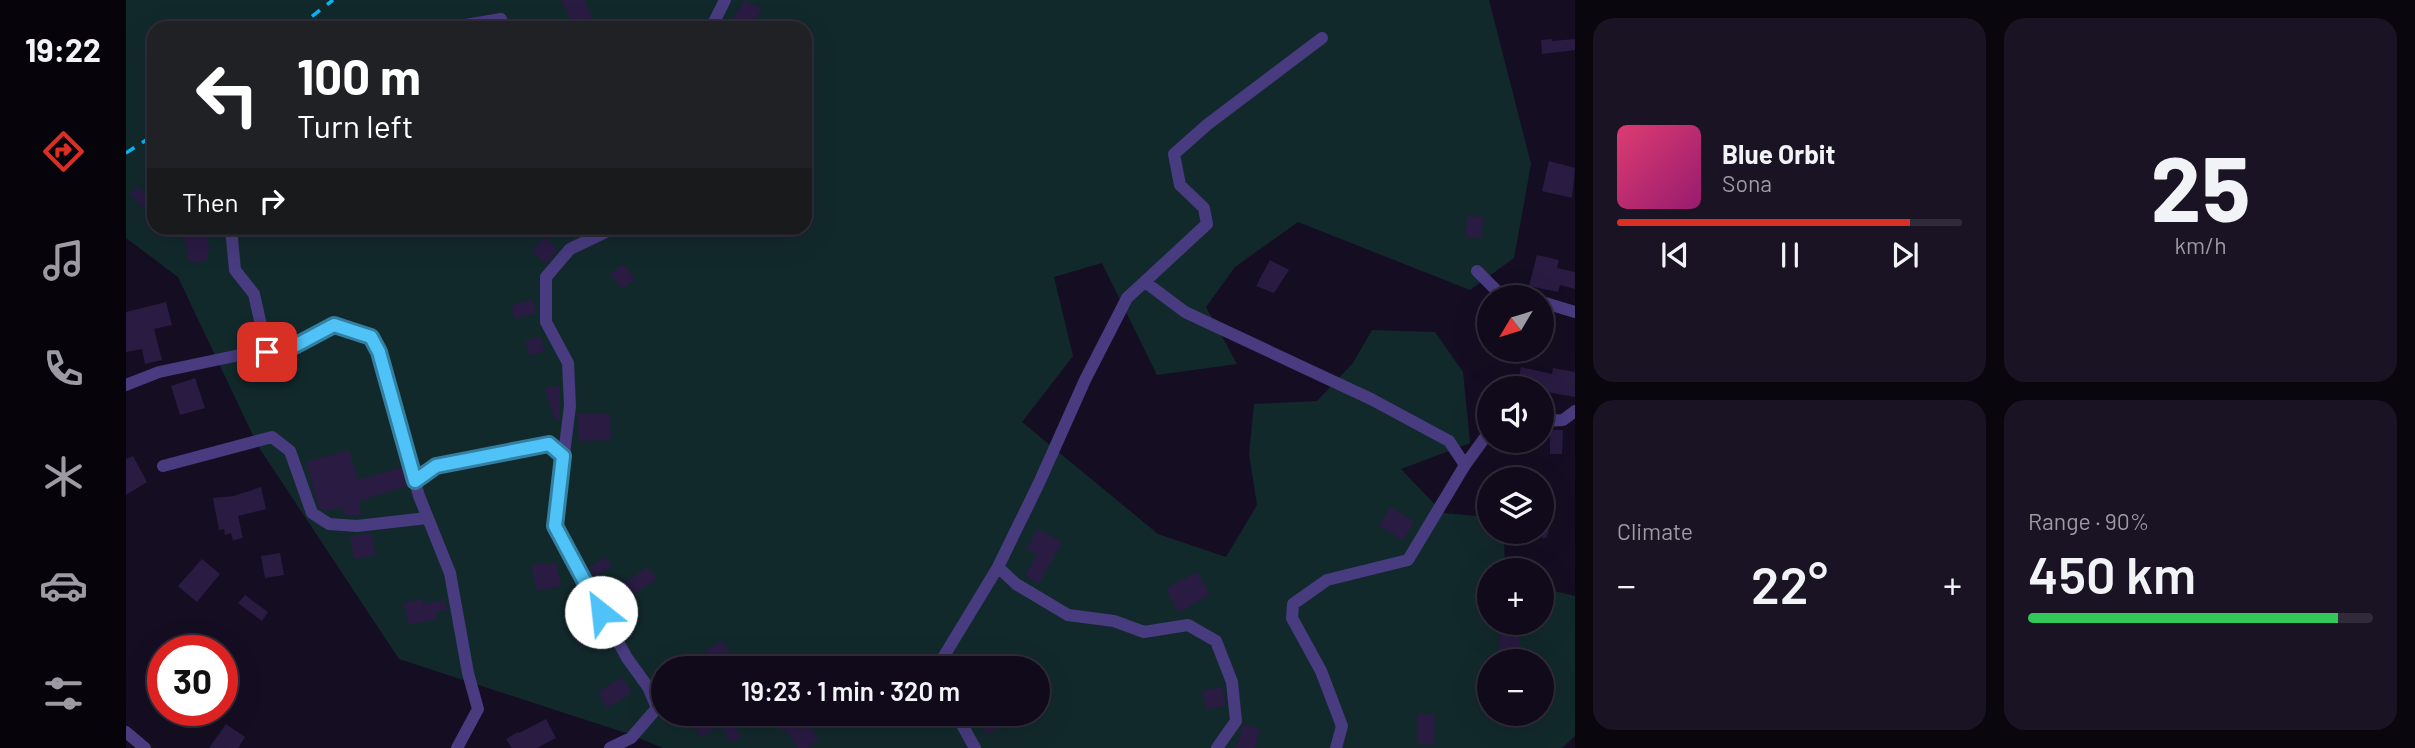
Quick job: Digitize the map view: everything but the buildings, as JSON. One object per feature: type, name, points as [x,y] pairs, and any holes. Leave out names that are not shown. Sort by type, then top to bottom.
[{"type":"street","points":[[714,21],[725,0]]},
{"type":"street","points":[[489,21],[501,19]]},
{"type":"street","points":[[944,656],[998,567],[1091,368],[1127,298],[1207,224],[1204,208],[1180,185],[1174,155],[1208,124],[1322,38]]},
{"type":"street","points":[[232,235],[236,270],[254,293],[267,352]]},
{"type":"street","points":[[599,235],[570,249],[546,277],[546,322],[568,363],[570,406],[555,526],[627,658],[648,687],[657,708],[631,738],[610,748]]},
{"type":"street","points":[[1477,271],[1491,285]]},
{"type":"street","points":[[1145,282],[1185,312],[1371,399],[1449,441],[1465,465]]},
{"type":"street","points":[[1554,306],[1575,312]]},
{"type":"street","points":[[126,385],[159,372],[249,353],[285,351],[334,325],[371,337],[379,352],[427,517],[450,573],[468,673],[478,709],[457,748]]},
{"type":"street","points":[[1554,420],[1563,420],[1575,411]]},
{"type":"street","points":[[163,466],[272,437],[290,451],[312,513],[329,524],[357,526],[427,517]]},
{"type":"street","points":[[415,481],[436,466],[549,444],[563,456]]},
{"type":"street","points":[[1336,748],[1342,726],[1321,671],[1292,618],[1293,604],[1327,580],[1408,561],[1477,448]]},
{"type":"street","points":[[998,567],[1016,584],[1068,615],[1114,621],[1144,632],[1188,625],[1216,641],[1232,682],[1236,721],[1217,748]]},
{"type":"street","points":[[963,726],[975,748]]},
{"type":"street","points":[[126,732],[145,748]]},
{"type":"green space","points":[[126,0],[1489,0],[1531,164],[1514,258],[1470,290],[1298,222],[1235,267],[1206,307],[1237,364],[1157,375],[1102,263],[1054,277],[1073,356],[1022,422],[1158,534],[1226,557],[1257,505],[1249,454],[1254,404],[1317,401],[1353,363],[1372,330],[1435,332],[1463,372],[1470,443],[1401,469],[1443,513],[1477,516],[1477,544],[1504,544],[1505,558],[1477,558],[1477,635],[1554,635],[1554,591],[1575,596],[1575,736],[1562,748],[663,748],[626,733],[399,659],[258,446],[178,277],[126,238]]},
{"type":"railway","points":[[306,21],[333,0]]},
{"type":"railway","points":[[126,153],[147,140]]},
{"type":"route","points":[[267,352],[285,351],[334,325],[371,337],[379,352],[415,481],[436,466],[549,444],[563,456],[555,526],[601,612]]}]
